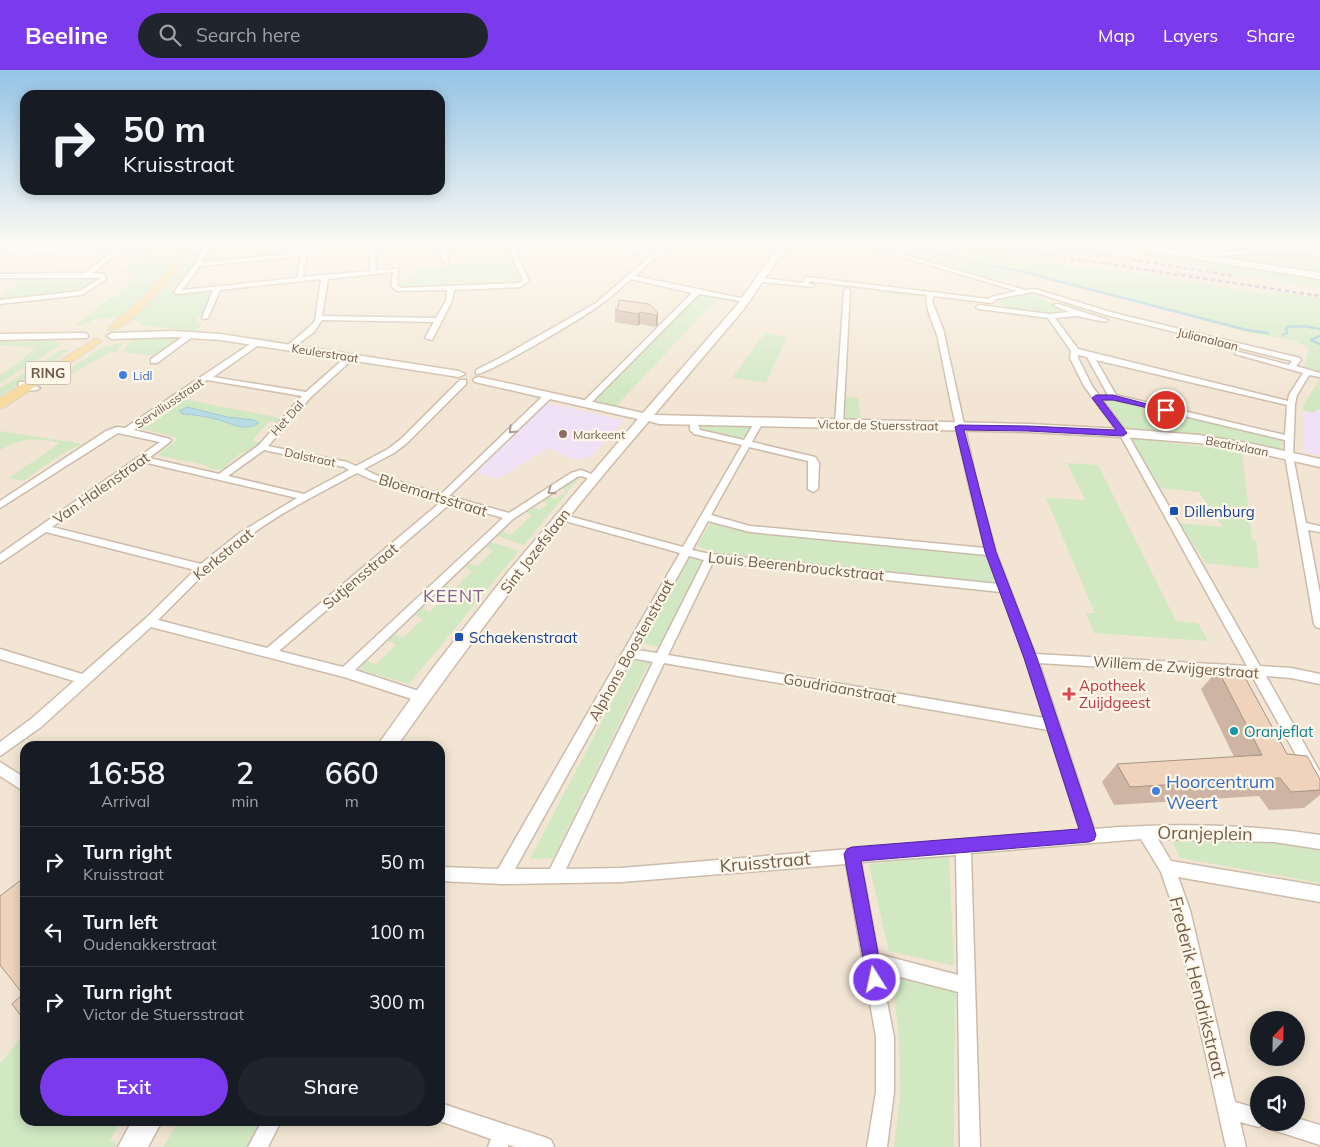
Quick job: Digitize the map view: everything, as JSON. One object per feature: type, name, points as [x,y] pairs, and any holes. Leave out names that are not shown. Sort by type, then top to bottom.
[{"type":"main road","name":"RING","points":[[0,404],[31,386],[100,333],[132,312],[147,296]]},
{"type":"main road","name":"RING","points":[[0,400],[31,386]]},
{"type":"street","points":[[0,302],[52,296]]},
{"type":"street","points":[[205,318],[214,296]]},
{"type":"street","points":[[290,347],[311,330],[318,318],[322,296]]},
{"type":"street","points":[[429,338],[440,320],[450,296]]},
{"type":"street","points":[[461,378],[470,383],[503,360],[598,304],[607,296]]},
{"type":"street","points":[[584,404],[693,296]]},
{"type":"street","points":[[724,296],[747,300]]},
{"type":"street","name":"Sint Jozefslaan","points":[[390,741],[421,697],[561,517],[750,296]]},
{"type":"street","points":[[839,424],[847,296]]},
{"type":"street","points":[[912,296],[992,301],[993,298],[1002,296]]},
{"type":"street","points":[[919,296],[1050,316],[1079,314]]},
{"type":"street","name":"Julianalaan","points":[[1035,296],[1079,314],[1320,375]]},
{"type":"street","name":"Julianalaan","points":[[1053,296],[1112,315],[1297,360],[1291,367]]},
{"type":"street","points":[[930,298],[939,329],[959,427],[990,552],[1030,658],[1089,835]]},
{"type":"street","points":[[992,301],[998,309]]},
{"type":"street","points":[[1050,316],[1076,351],[1090,356],[1291,404]]},
{"type":"street","points":[[318,318],[440,320]]},
{"type":"street","name":"Keulerstraat","points":[[38,336],[100,333],[191,335],[259,342],[461,378]]},
{"type":"street","points":[[154,361],[191,335]]},
{"type":"street","points":[[0,337],[38,336]]},
{"type":"street","name":"Serviliusstraat","points":[[0,505],[108,433],[117,430],[127,431],[259,342]]},
{"type":"street","points":[[1076,351],[1074,358],[1088,386],[1123,433],[1320,785]]},
{"type":"street","points":[[1090,356],[1113,397]]},
{"type":"street","name":"Het Dal","points":[[221,477],[262,447],[308,396],[351,357]]},
{"type":"street","points":[[1307,372],[1293,395],[1291,404],[1289,456],[1301,524],[1317,594],[1320,624]]},
{"type":"street","name":"Victor de Stuersstraat","points":[[480,376],[548,396],[645,418],[1028,428],[1123,433]]},
{"type":"street","points":[[207,378],[308,396]]},
{"type":"street","name":"Kerkstraat","points":[[0,750],[36,723],[85,680],[149,622],[203,568],[263,522],[305,497],[357,470],[404,441],[461,378]]},
{"type":"street","name":"Sutjensstraat","points":[[270,652],[446,499],[548,396]]},
{"type":"street","points":[[1096,398],[1113,397],[1290,439]]},
{"type":"street","points":[[693,420],[694,430],[697,432],[812,459],[814,463],[813,489]]},
{"type":"street","name":"Alphons Boostenstraat","points":[[502,877],[759,422]]},
{"type":"street","name":"Van Halenstraat","points":[[0,559],[167,441],[167,439],[127,431]]},
{"type":"street","name":"Beatrixlaan","points":[[1123,433],[1199,439],[1320,463]]},
{"type":"street","name":"Dalstraat","points":[[262,447],[347,465],[357,470]]},
{"type":"street","points":[[143,458],[305,497]]},
{"type":"street","name":"Bloemartsstraat","points":[[357,470],[510,518]]},
{"type":"street","name":"Sint Jozefslaan","points":[[344,672],[510,518],[574,475],[580,474],[594,477]]},
{"type":"street","name":"Louis Beerenbrouckstraat","points":[[561,517],[710,558],[1005,589]]},
{"type":"street","points":[[706,517],[750,529],[990,552]]},
{"type":"street","points":[[1301,524],[1320,529]]},
{"type":"street","points":[[44,528],[203,568]]},
{"type":"street","name":"Alphons Boostenstraat","points":[[554,876],[710,558]]},
{"type":"street","points":[[149,622],[344,672],[421,697]]},
{"type":"street","name":"Goudriaanstraat","points":[[630,653],[1051,724]]},
{"type":"street","points":[[0,654],[85,680]]},
{"type":"street","name":"Willem de Zwijgerstraat","points":[[1030,658],[1291,673],[1320,679]]},
{"type":"street","points":[[0,768],[20,782]]},
{"type":"street","name":"Oranjeplein","points":[[1089,835],[1145,832],[1274,835],[1320,842]]},
{"type":"street","name":"Frederik Hendrikstraat","points":[[1145,832],[1167,868],[1182,910],[1236,1147]]},
{"type":"street","name":"Kruisstraat","points":[[445,874],[502,877],[621,875],[1089,835]]},
{"type":"street","points":[[963,846],[970,1147]]},
{"type":"street","points":[[852,854],[885,1037],[885,1092],[877,1147]]},
{"type":"street","points":[[1167,868],[1320,894]]},
{"type":"street","points":[[872,961],[965,984]]},
{"type":"street","points":[[1228,1109],[1250,1115]]},
{"type":"street","points":[[445,1114],[500,1140],[544,1147]]},
{"type":"street","points":[[132,1147],[145,1126]]},
{"type":"street","points":[[258,1147],[269,1126]]},
{"type":"street","points":[[1305,1130],[1320,1134]]},
{"type":"shaded area","points":[[0,296],[1320,296],[1320,1147],[0,1147]]},
{"type":"shaded area","points":[[1320,382],[1320,456],[1304,452],[1303,411]]},
{"type":"shaded area","name":"Markeent","points":[[547,403],[624,420],[591,457],[580,458],[577,461],[548,448],[498,479],[476,473]]},
{"type":"green space","points":[[2,296],[36,296],[0,300]]},
{"type":"green space","points":[[117,296],[141,296],[118,318],[97,319],[75,326],[110,298]]},
{"type":"green space","points":[[156,296],[212,296],[203,316],[198,317],[196,323],[202,323],[198,331],[143,326],[138,321],[130,319]]},
{"type":"green space","points":[[697,296],[718,298],[615,407],[591,402]]},
{"type":"green space","points":[[1017,296],[1034,296],[1070,311],[1043,312],[1005,308],[999,300]]},
{"type":"green space","points":[[1112,296],[1309,296],[1320,298],[1320,372],[1304,368],[1309,348],[1293,340],[1254,334]]},
{"type":"green space","points":[[765,333],[787,337],[766,382],[732,378]]},
{"type":"green space","points":[[153,338],[178,338],[179,340],[156,356],[123,352],[130,341]]},
{"type":"green space","points":[[57,341],[59,346],[0,383],[0,375],[36,348],[0,345],[0,342]]},
{"type":"green space","points":[[124,342],[117,352],[110,352],[57,383],[62,384],[46,384],[103,347]]},
{"type":"green space","points":[[61,350],[70,350],[0,396],[0,388]]},
{"type":"green space","points":[[1320,379],[1320,409],[1313,413],[1303,410],[1304,404]]},
{"type":"green space","points":[[846,397],[858,398],[861,419],[845,418]]},
{"type":"green space","points":[[182,399],[281,418],[278,422],[269,421],[252,441],[261,443],[247,454],[241,453],[225,466],[231,467],[214,470],[205,465],[159,456],[159,453],[176,441],[176,437],[139,428],[143,425],[148,426],[180,404],[177,402]],"holes":[[[187,407],[227,417],[248,419],[243,427],[218,419],[183,414],[182,408]]]},
{"type":"green space","points":[[1119,400],[1282,440],[1282,450],[1195,435],[1125,428],[1106,401]]},
{"type":"green space","points":[[704,425],[751,426],[743,440],[701,430]]},
{"type":"green space","points":[[0,431],[83,444],[65,452],[23,481],[9,478],[60,443],[36,439],[15,443],[0,450]]},
{"type":"green space","points":[[1131,438],[1242,451],[1252,540],[1256,541],[1259,569],[1206,563],[1179,523],[1223,527],[1199,492],[1159,488]]},
{"type":"green space","points":[[1067,463],[1098,465],[1176,621],[1198,623],[1208,641],[1094,633],[1086,613],[1095,613],[1046,498],[1085,500]]},
{"type":"green space","points":[[580,477],[524,545],[497,536],[502,531],[511,535],[532,515],[525,511],[532,506],[539,510],[548,504],[542,500],[548,496],[555,499],[567,491],[560,488]]},
{"type":"green space","points":[[710,523],[756,532],[991,556],[999,583],[720,554],[697,546]]},
{"type":"green space","points":[[491,542],[519,551],[409,684],[361,670],[360,668],[366,660],[375,665],[396,645],[387,640],[394,634],[403,638],[423,619],[414,615],[421,608],[430,612],[448,594],[440,590],[446,585],[455,588],[472,571],[465,567],[469,563],[477,566],[493,551],[486,547]]},
{"type":"green space","points":[[689,557],[702,561],[658,647],[641,643]]},
{"type":"green space","points":[[635,658],[650,661],[553,858],[530,859]]},
{"type":"green space","points":[[1172,841],[1267,841],[1320,848],[1320,883],[1180,858]]},
{"type":"green space","points":[[949,856],[954,966],[889,951],[869,864]]},
{"type":"green space","points":[[892,969],[955,984],[954,1147],[894,1147],[900,1097],[899,1040]]},
{"type":"green space","points":[[20,1038],[20,1126],[119,1126],[110,1140],[117,1144],[115,1147],[0,1147],[0,1064]]},
{"type":"green space","points":[[176,1126],[263,1126],[251,1147],[163,1147]]},
{"type":"water","points":[[187,407],[227,417],[254,420],[259,423],[253,426],[242,427],[221,420],[183,414],[179,411]]},
{"type":"building","points":[[619,300],[649,304],[658,313],[656,315],[640,312],[638,314],[615,310],[618,308]]},
{"type":"building","points":[[1218,670],[1242,672],[1287,754],[1307,756],[1320,779],[1320,790],[1291,792],[1280,778],[1130,787],[1117,764],[1262,755]]},
{"type":"building","points":[[20,881],[20,990],[0,965],[0,896]]},
{"type":"building","points":[[20,997],[20,1014],[12,1004]]},
{"type":"waterway","points":[[1117,296],[1247,330],[1268,333]]},
{"type":"waterway","points":[[1283,335],[1287,333],[1286,329],[1288,327],[1303,326],[1320,329]]},
{"type":"waterway","points":[[1320,336],[1311,340],[1320,344]]},
{"type":"place","name":"Lidl","points":[[123,375]]},
{"type":"place","name":"Markeent","points":[[563,434]]},
{"type":"place","name":"Dillenburg","points":[[1174,511]]},
{"type":"place","name":"Schaekenstraat","points":[[459,637]]},
{"type":"place","name":"Apotheek Zuijdgeest","points":[[1069,694]]},
{"type":"place","name":"Oranjeflat","points":[[1234,731]]},
{"type":"place","name":"Hoorcentrum Weert","points":[[1156,791]]},
{"type":"district","name":"KEENT","points":[[454,595]]},
{"type":"route","points":[[875,980],[852,854],[1089,835],[1030,658],[990,552],[959,427],[1028,428],[1123,433],[1096,398],[1113,397],[1166,410]]}]
